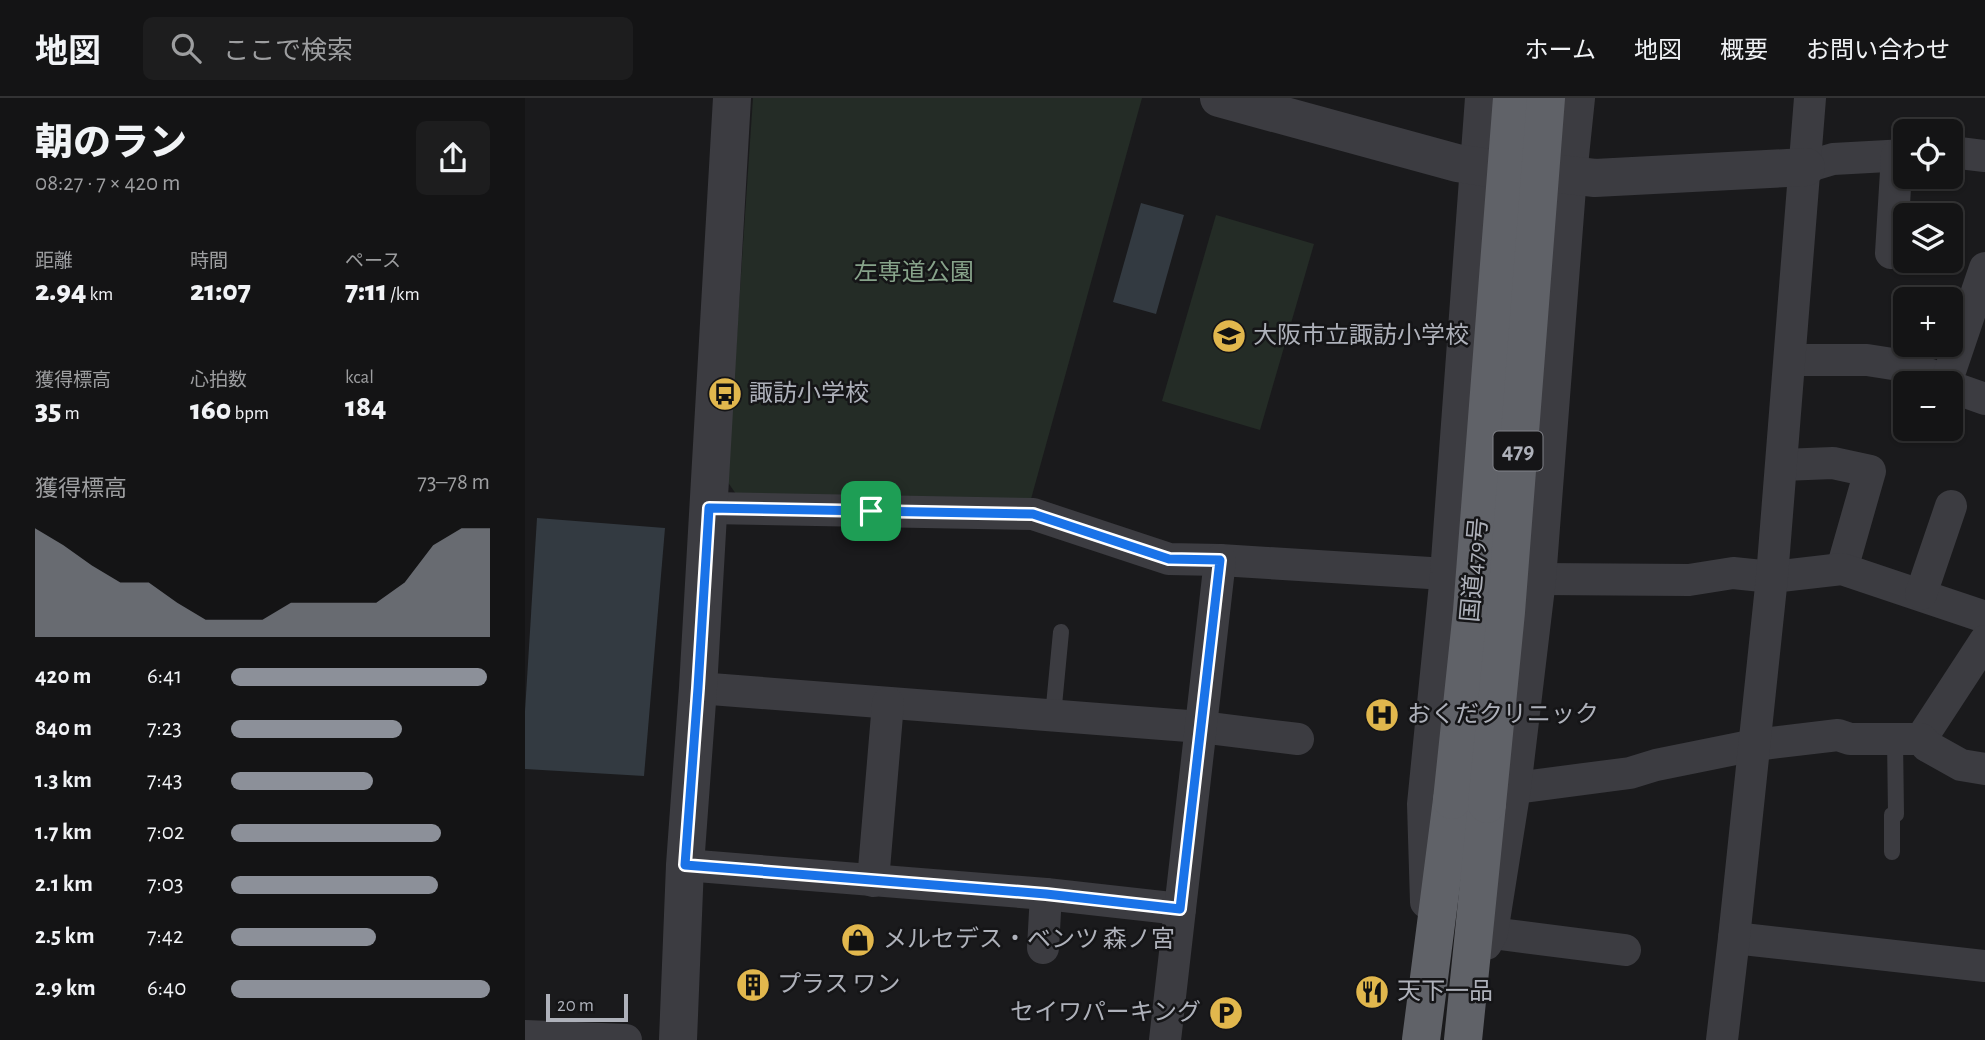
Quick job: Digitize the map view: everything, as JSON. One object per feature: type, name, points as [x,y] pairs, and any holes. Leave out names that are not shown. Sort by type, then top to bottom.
[{"type":"highway","name":"国道479号","points":[[1421,1040],[1429,980],[1485,798],[1472,611],[1512,98]]},
{"type":"highway","name":"国道479号","points":[[1463,1040],[1471,976],[1485,798],[1506,612],[1546,98]]},
{"type":"street","points":[[678,1040],[685,865],[698,688],[732,98]]},
{"type":"street","points":[[1429,980],[1423,804],[1483,167],[1481,98]]},
{"type":"street","points":[[1471,976],[1492,933],[1485,798],[1540,579],[1565,175],[1579,98]]},
{"type":"street","points":[[1721,1040],[1772,577],[1810,98]]},
{"type":"street","points":[[1244,101],[1457,163],[1483,167]]},
{"type":"street","points":[[1963,153],[1985,156]]},
{"type":"street","points":[[1565,175],[1595,178],[1806,167],[1833,159],[1893,155]]},
{"type":"street","points":[[1891,253],[1898,189]]},
{"type":"street","points":[[1953,371],[1985,268]]},
{"type":"street","points":[[1790,360],[1867,360],[1899,365],[1916,371]]},
{"type":"street","points":[[1963,391],[1985,399]]},
{"type":"street","points":[[1782,464],[1833,463],[1870,471],[1842,569]]},
{"type":"street","points":[[1921,594],[1951,506]]},
{"type":"street","points":[[709,508],[1033,514],[1169,559],[1446,574]]},
{"type":"street","points":[[1165,1040],[1220,560]]},
{"type":"street","points":[[1540,579],[1689,580],[1733,573],[1772,577],[1842,569],[1985,617]]},
{"type":"street","points":[[1908,739],[1985,641]]},
{"type":"street","points":[[698,688],[1201,727],[1298,739]]},
{"type":"street","points":[[873,881],[888,704]]},
{"type":"street","points":[[1485,798],[1630,773],[1656,765],[1755,746],[1838,734],[1850,739],[1908,739],[1961,765],[1985,769]]},
{"type":"street","points":[[685,865],[1046,894],[1180,909]]},
{"type":"street","points":[[1043,948],[1046,894]]},
{"type":"street","points":[[1492,933],[1625,950]]},
{"type":"street","points":[[1734,938],[1985,966]]},
{"type":"street","points":[[525,1036],[626,1040]]},
{"type":"lane","points":[[1053,716],[1061,632]]},
{"type":"lane","points":[[1892,852],[1892,815],[1896,814],[1908,739]]},
{"type":"green space","name":"左専道公園","points":[[753,98],[1142,98],[1031,499],[736,494],[727,481]]},
{"type":"green space","points":[[1216,215],[1314,244],[1260,430],[1162,401]]},
{"type":"shaded area","points":[[1141,203],[1184,215],[1156,314],[1113,302]]},
{"type":"shaded area","points":[[537,518],[665,528],[644,776],[525,769],[525,711]]},
{"type":"place","name":"大阪市立諏訪小学校","points":[[1229,336]]},
{"type":"place","name":"諏訪小学校","points":[[725,394]]},
{"type":"place","name":"おくだクリニック","points":[[1382,715]]},
{"type":"place","name":"メルセデス・ベンツ 森ノ宮","points":[[858,940]]},
{"type":"place","name":"プラス ワン","points":[[753,985]]},
{"type":"place","name":"天下一品","points":[[1372,992]]},
{"type":"place","name":"セイワパーキング","points":[[1226,1013]]},
{"type":"route","points":[[709,508],[871,511],[1033,514],[1169,559],[1220,560],[1180,909],[1046,894],[685,865],[709,508]]}]
